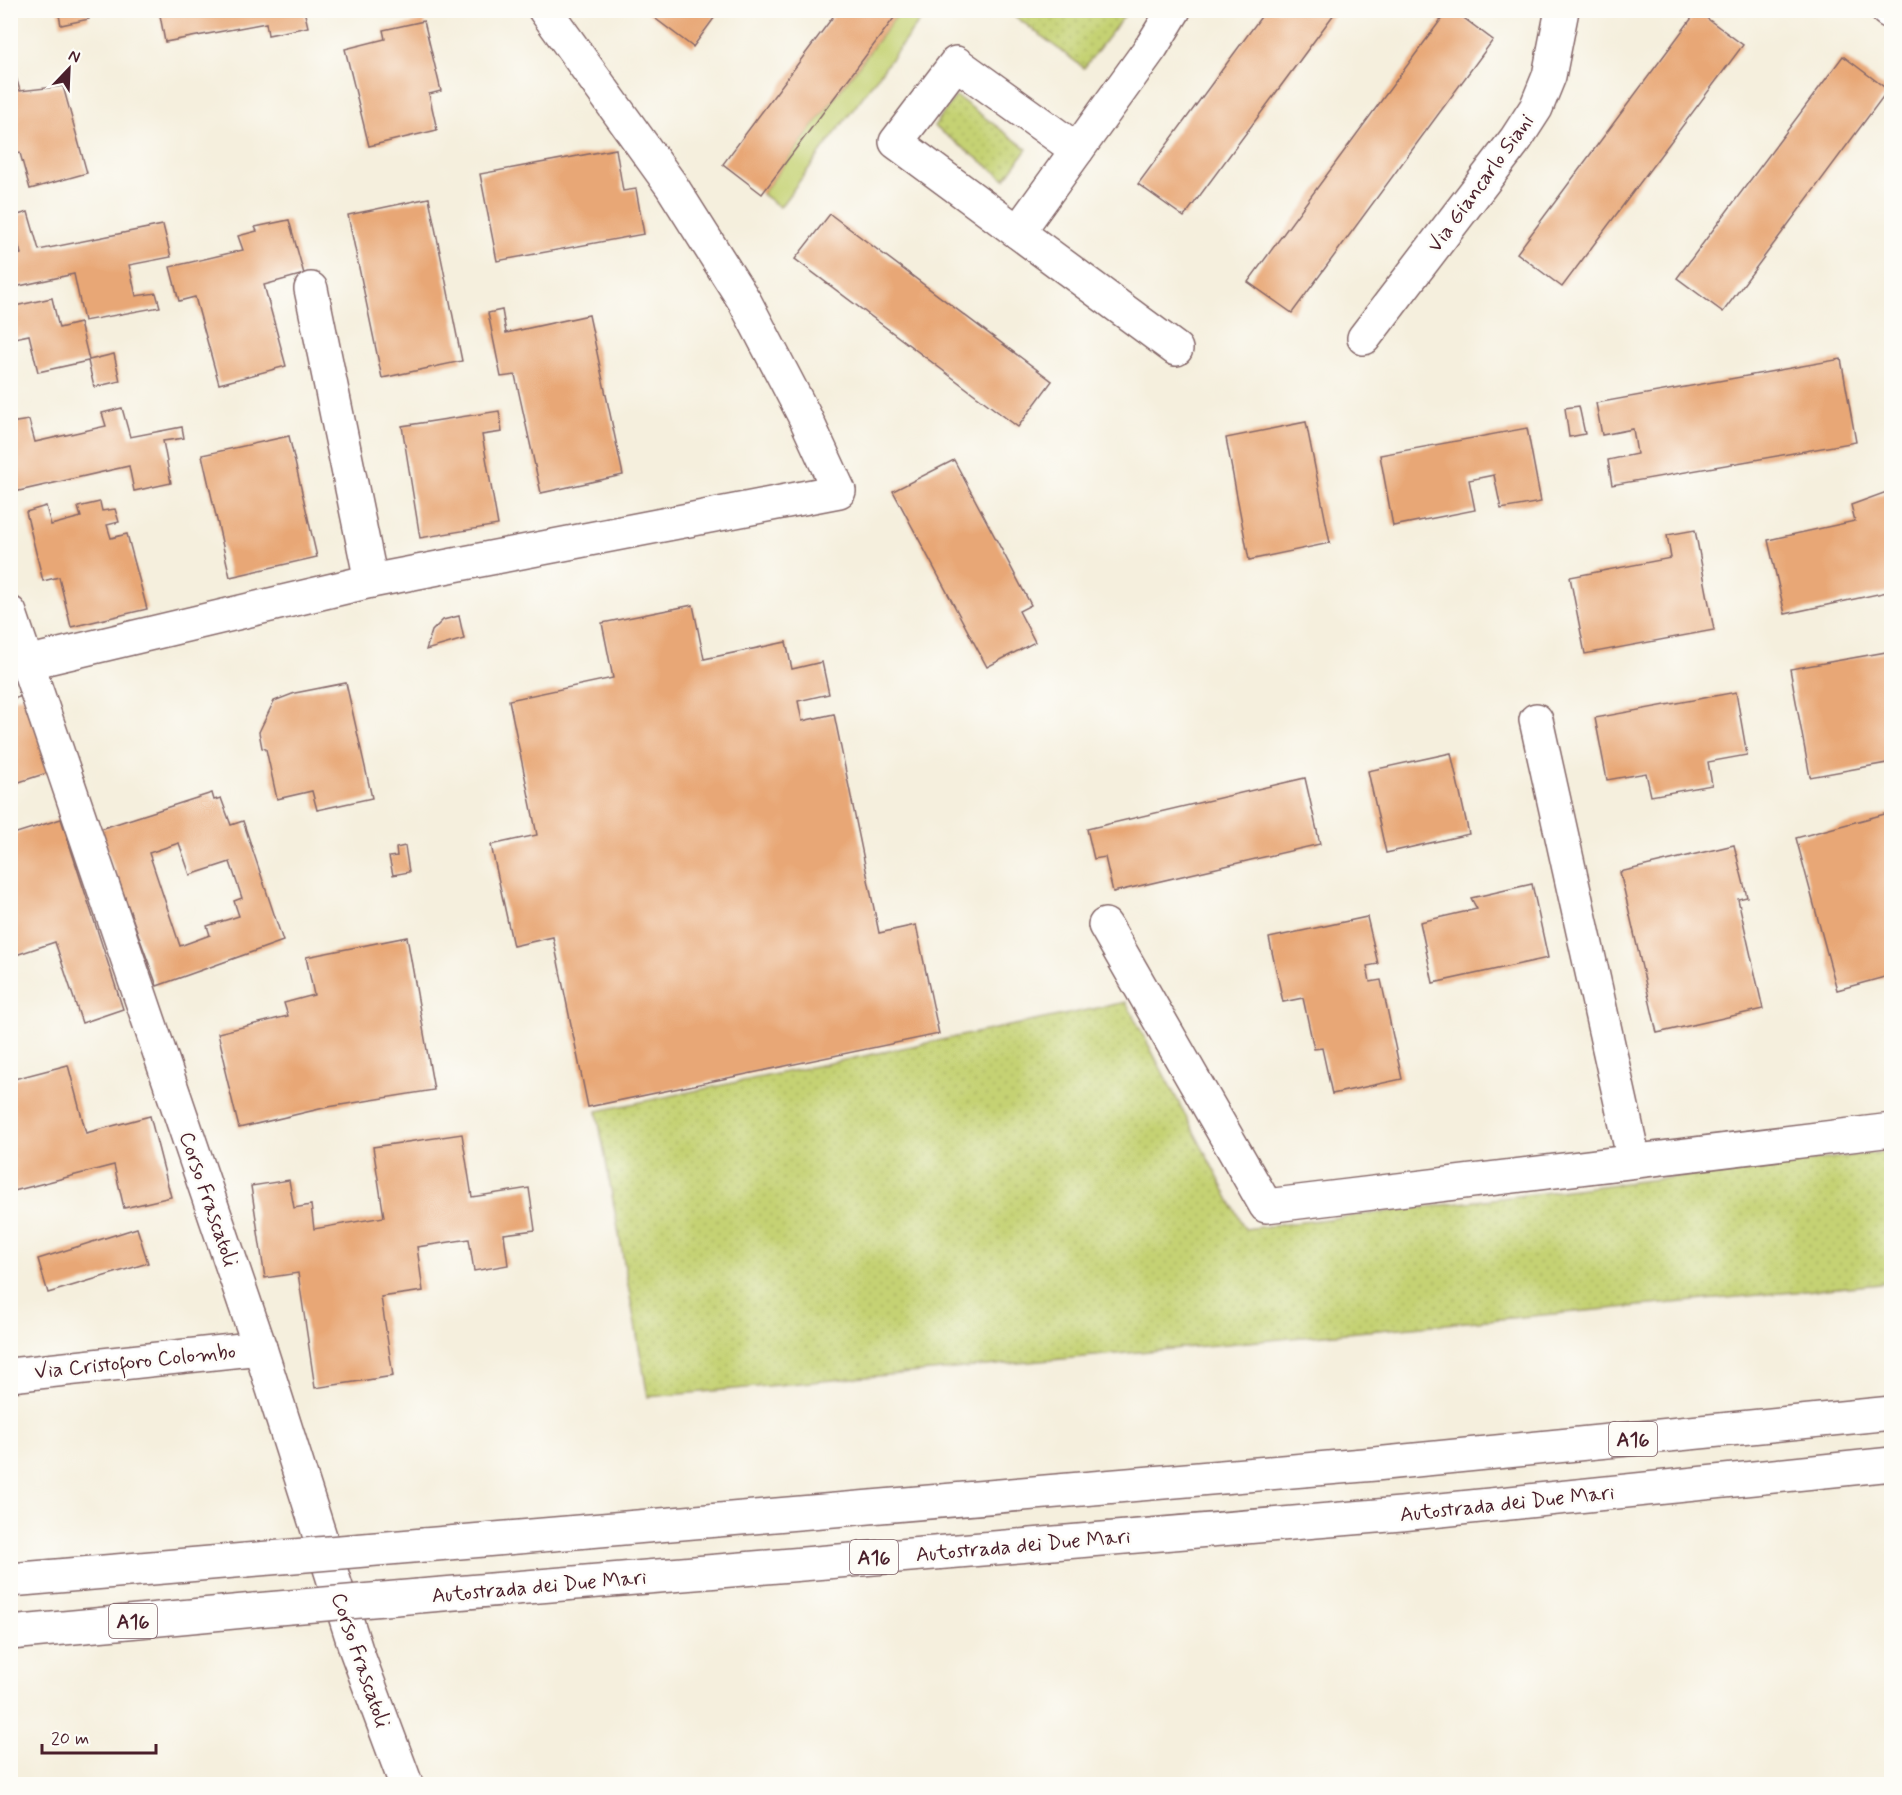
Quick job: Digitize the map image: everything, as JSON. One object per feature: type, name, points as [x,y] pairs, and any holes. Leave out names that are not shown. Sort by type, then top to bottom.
[{"type":"main road","points":[[26,663],[371,581],[839,491],[805,417],[745,302],[671,185],[545,10]]},
{"type":"main road","points":[[1018,232],[1152,46],[1174,10]]},
{"type":"main road","name":"Via Giancarlo Siani","points":[[1364,338],[1516,139],[1536,108],[1549,76],[1562,10]]},
{"type":"main road","points":[[1887,10],[1892,14]]},
{"type":"main road","points":[[1077,150],[956,63],[896,142],[1176,349]]},
{"type":"main road","points":[[311,289],[371,581]]},
{"type":"main road","name":"Corso Frascatoli","points":[[10,613],[260,1348],[356,1650],[406,1785]]},
{"type":"main road","points":[[1536,720],[1634,1161]]},
{"type":"main road","points":[[1105,925],[1266,1206],[1892,1130]]},
{"type":"main road","name":"Via Cristoforo Colombo","points":[[10,1375],[260,1348]]},
{"type":"main road","name":"A16","points":[[10,1581],[1375,1464],[1892,1413]]},
{"type":"main road","name":"Autostrada dei Due Mari","points":[[10,1633],[255,1610],[1401,1514],[1892,1464]]},
{"type":"green space","points":[[900,11],[927,11],[780,207],[762,194]]},
{"type":"green space","points":[[1008,11],[1128,11],[1084,68]]},
{"type":"green space","points":[[956,96],[1027,149],[1005,179],[934,126]]},
{"type":"green space","points":[[1126,1002],[1245,1229],[1891,1151],[1891,1283],[648,1397],[597,1111]]},
{"type":"building","points":[[58,10],[87,10],[89,19],[61,25]]},
{"type":"building","points":[[159,10],[304,10],[308,27],[268,35],[266,23],[165,42]]},
{"type":"building","points":[[644,10],[720,10],[693,47]]},
{"type":"building","points":[[838,10],[900,10],[762,194],[723,164]]},
{"type":"building","points":[[1266,10],[1337,10],[1184,217],[1138,184]]},
{"type":"building","points":[[1448,10],[1453,10],[1493,40],[1292,313],[1248,282]]},
{"type":"building","points":[[1697,11],[1743,45],[1562,287],[1517,253]]},
{"type":"building","points":[[424,21],[441,91],[429,94],[437,130],[369,146],[345,49],[385,39],[383,30]]},
{"type":"building","points":[[1843,56],[1888,90],[1723,312],[1677,278]]},
{"type":"building","points":[[16,77],[20,91],[63,86],[87,173],[30,189],[20,153],[10,155],[10,78]]},
{"type":"building","points":[[616,149],[623,191],[636,189],[644,234],[497,261],[480,174]]},
{"type":"building","points":[[429,198],[462,361],[382,378],[348,215]]},
{"type":"building","points":[[28,212],[39,250],[163,225],[171,257],[129,265],[136,296],[156,293],[160,307],[84,321],[74,274],[10,288],[10,257],[21,254],[11,217]]},
{"type":"building","points":[[830,214],[1052,381],[1018,427],[795,259]]},
{"type":"building","points":[[289,220],[304,274],[264,285],[286,366],[219,384],[195,297],[179,301],[170,267],[243,250],[238,236],[257,231],[255,227]]},
{"type":"building","points":[[52,298],[59,328],[80,323],[89,360],[114,354],[120,381],[94,387],[88,361],[38,372],[29,335],[10,339],[10,307]]},
{"type":"building","points":[[502,310],[506,333],[589,315],[623,475],[541,493],[515,375],[501,377],[488,313]]},
{"type":"building","points":[[1841,359],[1856,442],[1612,485],[1608,460],[1637,454],[1633,429],[1602,435],[1596,403]]},
{"type":"building","points":[[1579,406],[1585,434],[1569,437],[1565,408]]},
{"type":"building","points":[[122,408],[130,437],[182,427],[184,438],[163,441],[171,483],[134,491],[129,466],[10,493],[10,423],[29,420],[35,442],[106,426],[102,413]]},
{"type":"building","points":[[499,411],[502,432],[482,435],[498,525],[420,538],[402,426]]},
{"type":"building","points":[[1306,422],[1330,543],[1249,560],[1226,438]]},
{"type":"building","points":[[1527,428],[1541,502],[1501,509],[1494,475],[1469,480],[1475,510],[1393,526],[1380,455]]},
{"type":"building","points":[[289,436],[317,557],[230,577],[202,455]]},
{"type":"building","points":[[954,460],[1031,605],[1019,611],[1035,642],[987,667],[893,491]]},
{"type":"building","points":[[1892,490],[1892,591],[1785,614],[1768,540],[1855,521],[1851,505]]},
{"type":"building","points":[[100,502],[102,511],[115,509],[119,522],[107,525],[111,538],[127,534],[147,609],[71,627],[59,577],[43,581],[26,512],[46,506],[51,525],[81,517],[78,507]]},
{"type":"building","points":[[1695,530],[1714,630],[1585,654],[1570,577],[1671,558],[1667,535]]},
{"type":"building","points":[[693,605],[704,659],[786,642],[792,669],[822,662],[829,694],[798,701],[802,721],[834,714],[879,933],[916,925],[939,1034],[588,1107],[553,937],[513,946],[491,845],[537,835],[509,700],[613,678],[602,623]]},
{"type":"building","points":[[459,616],[464,639],[426,650],[432,631],[443,620]]},
{"type":"building","points":[[1892,651],[1892,762],[1810,777],[1790,669]]},
{"type":"building","points":[[346,683],[372,798],[317,810],[312,791],[277,799],[266,749],[262,748],[259,732],[274,701],[295,693]]},
{"type":"building","points":[[1736,692],[1747,755],[1708,762],[1712,785],[1651,796],[1646,773],[1607,780],[1595,718]]},
{"type":"building","points":[[25,695],[50,772],[10,785],[10,700]]},
{"type":"building","points":[[1451,753],[1469,834],[1386,853],[1368,771]]},
{"type":"building","points":[[1305,778],[1320,844],[1113,892],[1105,857],[1094,859],[1087,829]]},
{"type":"building","points":[[212,793],[214,800],[221,798],[231,825],[243,821],[283,941],[157,986],[100,829]],"holes":[[[179,843],[190,875],[230,862],[242,898],[234,901],[239,916],[207,926],[210,935],[180,946],[149,853]]]},
{"type":"building","points":[[1892,812],[1892,975],[1837,990],[1796,838]]},
{"type":"building","points":[[61,819],[123,1009],[82,1023],[55,942],[10,957],[10,859],[13,858],[10,850],[10,835]]},
{"type":"building","points":[[1734,845],[1747,897],[1738,899],[1763,1009],[1657,1033],[1620,872]]},
{"type":"building","points":[[405,846],[409,872],[393,875],[389,857],[397,856],[396,848]]},
{"type":"building","points":[[1532,884],[1548,958],[1433,983],[1420,922],[1477,909],[1471,898]]},
{"type":"building","points":[[1367,917],[1378,964],[1367,966],[1370,982],[1381,980],[1402,1079],[1332,1094],[1322,1048],[1314,1049],[1303,998],[1283,1002],[1269,938]]},
{"type":"building","points":[[407,937],[434,1090],[328,1107],[239,1128],[218,1033],[288,1016],[284,1003],[314,995],[306,957]]},
{"type":"building","points":[[68,1065],[86,1133],[150,1116],[171,1197],[124,1208],[114,1165],[10,1192],[10,1080]]},
{"type":"building","points":[[462,1134],[472,1197],[529,1188],[535,1230],[504,1234],[508,1265],[474,1271],[469,1239],[417,1247],[423,1291],[381,1297],[393,1376],[315,1388],[298,1273],[265,1278],[251,1186],[289,1180],[294,1208],[311,1205],[314,1229],[384,1217],[373,1147]]},
{"type":"building","points":[[137,1228],[148,1263],[48,1293],[38,1259]]}]
